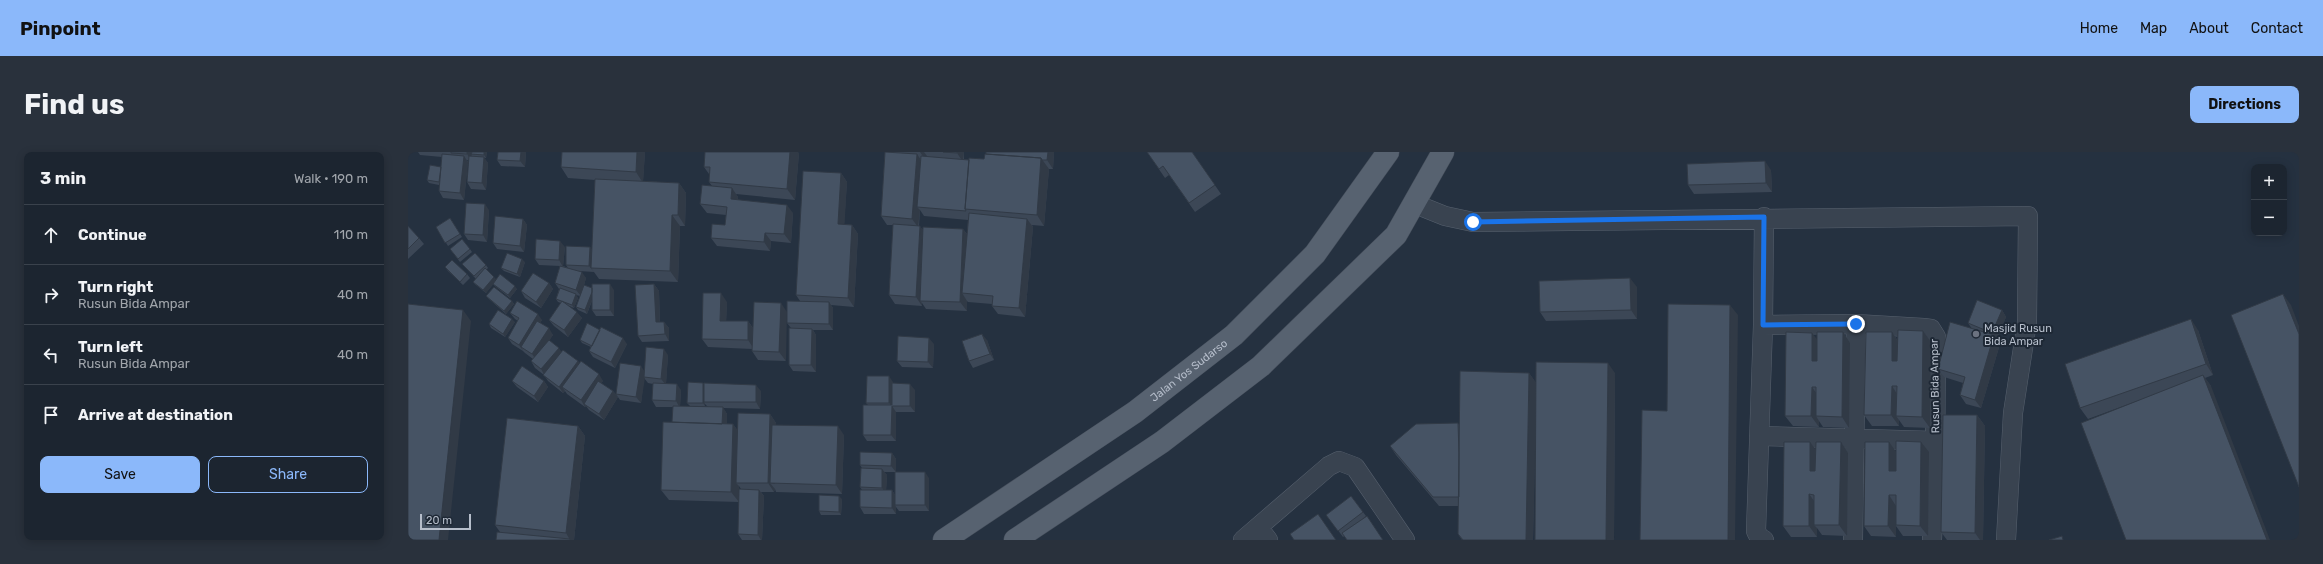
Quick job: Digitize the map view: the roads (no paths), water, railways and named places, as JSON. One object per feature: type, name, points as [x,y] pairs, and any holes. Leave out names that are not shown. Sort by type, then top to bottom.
[{"type":"main road","name":"Jalan Yos Sudarso","points":[[944,540],[1135,412],[1234,335],[1315,254],[1388,152]]},
{"type":"main road","points":[[1015,540],[1162,442],[1261,366],[1396,235],[1415,204],[1443,152]]},
{"type":"street","points":[[1415,204],[1445,216],[1473,222],[1764,217],[2028,216],[2027,322],[2013,413],[2006,540]]},
{"type":"street","points":[[1764,217],[1763,325],[1756,531],[1759,537],[1764,540]]},
{"type":"street","points":[[1853,540],[1856,324]]},
{"type":"street","name":"Rusun Bida Ampar","points":[[1763,325],[1856,324],[1931,329],[1936,337],[1936,441],[1932,540]]},
{"type":"street","points":[[1759,436],[1936,441]]},
{"type":"street","points":[[1243,540],[1263,533],[1329,466],[1340,461],[1355,466],[1405,540]]},
{"type":"street","points":[[2009,474],[2020,540]]},
{"type":"place","name":"Masjid Rusun Bida Ampar","points":[[1976,334]]}]
